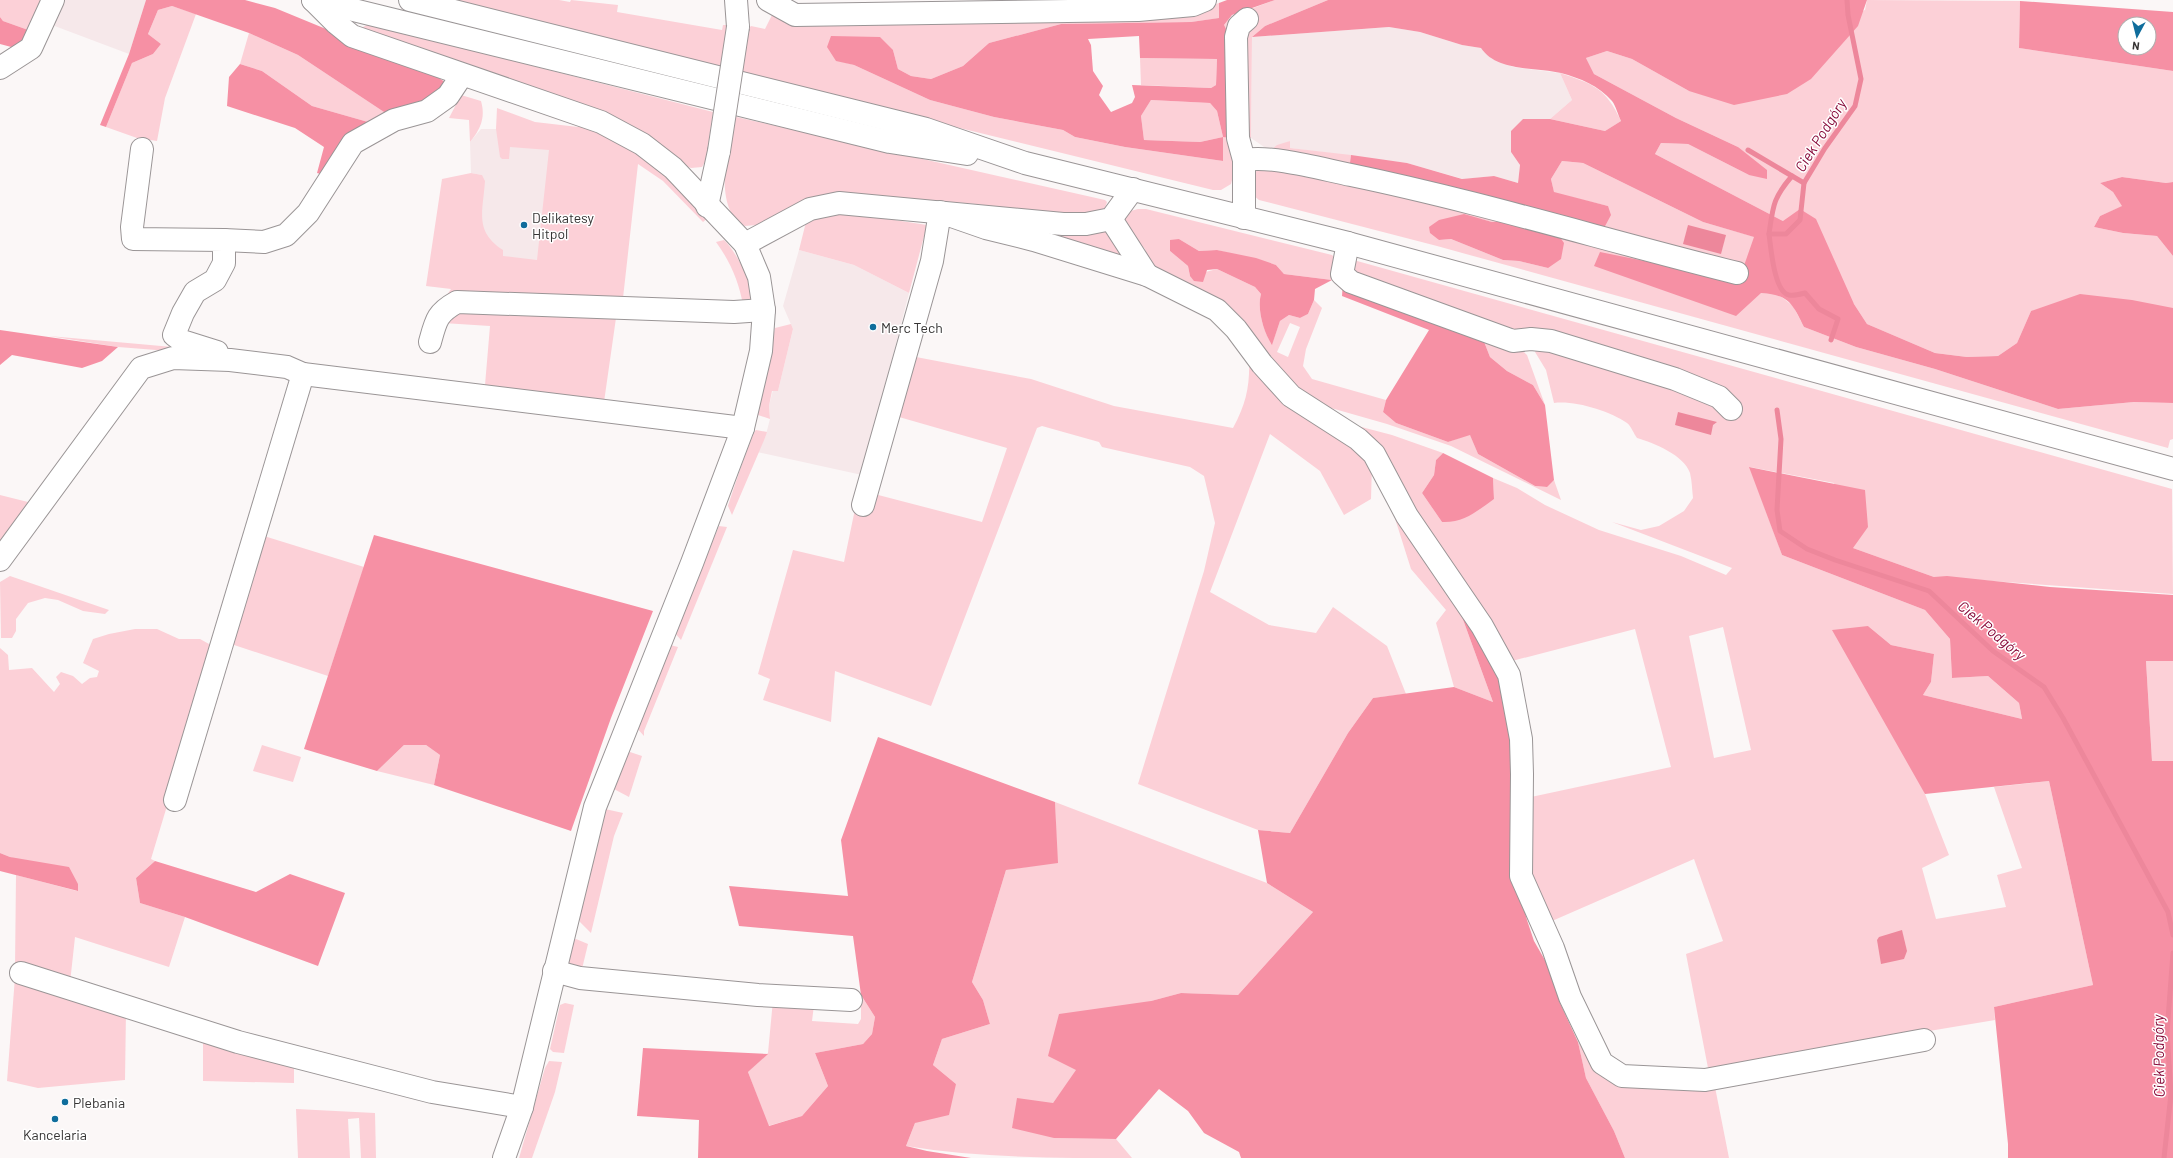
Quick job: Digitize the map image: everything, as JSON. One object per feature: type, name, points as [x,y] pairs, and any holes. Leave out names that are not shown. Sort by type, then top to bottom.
[{"type":"street","points":[[0,68],[31,48],[53,0]]},
{"type":"street","points":[[313,0],[890,142],[1025,163],[1348,243],[2173,469]]},
{"type":"street","points":[[313,0],[336,23],[352,36],[601,122],[642,144],[673,168],[707,206],[745,244],[759,277],[764,310],[761,351],[743,428],[692,563],[595,807],[522,1107],[504,1158]]},
{"type":"street","points":[[410,0],[926,129],[1025,163]]},
{"type":"street","points":[[707,206],[719,150],[738,27],[736,0]]},
{"type":"street","points":[[768,0],[796,15],[1138,10],[1193,4],[1205,0]]},
{"type":"street","points":[[1244,218],[1244,160],[1238,138],[1236,37],[1239,26],[1247,19]]},
{"type":"street","points":[[142,149],[132,227],[133,239],[264,242],[286,235],[308,213],[353,143],[394,120],[427,111],[448,96],[462,75]]},
{"type":"street","points":[[1244,160],[1256,158],[1304,165],[1420,189],[1737,273]]},
{"type":"street","points":[[745,244],[810,209],[839,204],[1063,224],[1086,224],[1111,219],[1133,189]]},
{"type":"street","points":[[940,212],[986,228],[1040,242],[1147,275],[1217,310],[1291,396],[1358,439],[1374,454],[1407,516],[1482,626],[1509,675],[1516,707],[1522,774],[1521,876],[1553,948],[1570,997],[1602,1063],[1622,1076],[1704,1080],[1924,1040]]},
{"type":"street","points":[[863,505],[932,261],[940,212]]},
{"type":"street","points":[[1111,219],[1147,275]]},
{"type":"street","points":[[224,240],[224,263],[215,280],[195,292],[183,313],[174,335],[182,341],[213,350],[230,360]]},
{"type":"street","points":[[1348,243],[1342,274],[1351,282],[1513,341],[1530,338],[1551,341],[1675,379],[1719,398],[1731,409]]},
{"type":"street","points":[[430,342],[435,325],[443,310],[457,302],[734,312],[764,310]]},
{"type":"street","points":[[0,560],[141,368],[173,358],[230,360],[287,367],[303,374],[743,428]]},
{"type":"street","points":[[175,800],[303,374]]},
{"type":"street","points":[[554,972],[580,978],[758,994],[851,1000]]},
{"type":"street","points":[[21,973],[238,1042],[432,1092],[522,1107]]},
{"type":"shaded area","points":[[0,0],[44,0],[31,31],[3,21],[0,17]]},
{"type":"shaded area","points":[[62,0],[146,0],[129,54],[52,25]]},
{"type":"shaded area","points":[[146,0],[245,0],[275,8],[428,71],[445,82],[442,95],[387,114],[298,55],[249,33],[172,6],[158,10],[148,34],[161,44],[153,54],[132,63],[106,127],[100,125],[129,54]]},
{"type":"shaded area","points":[[430,0],[559,0],[570,2],[571,0],[618,5],[617,12],[722,30],[723,25],[727,25],[720,69]]},
{"type":"shaded area","points":[[1227,0],[1275,0],[1232,15],[1224,25],[1230,37],[1232,138],[1223,137],[1223,161],[1125,147],[1075,137],[1063,130],[994,117],[930,100],[854,65],[836,61],[827,47],[831,36],[880,37],[893,50],[898,69],[911,76],[931,79],[963,66],[989,43],[1061,24],[1191,22],[1219,18],[1219,3]],"holes":[[[1139,36],[1140,58],[1217,59],[1216,85],[1211,88],[1132,85],[1135,97],[1132,103],[1111,112],[1099,95],[1103,86],[1093,71],[1091,45],[1088,39]],[[1151,100],[1210,103],[1217,111],[1223,137],[1200,142],[1144,140],[1141,116]]]},
{"type":"shaded area","points":[[1275,0],[1328,0],[1265,26],[1252,37],[1251,138],[1232,139],[1236,164],[1231,184],[1221,190],[1213,190],[739,74],[746,31],[751,26],[765,29],[774,11],[1195,11],[1219,3],[1220,18],[1191,22],[1061,24],[989,43],[963,66],[931,79],[911,76],[898,69],[893,50],[836,60],[854,65],[930,100],[994,117],[1063,130],[1075,137],[1125,147],[1223,161],[1224,25],[1232,16]]},
{"type":"shaded area","points":[[1328,0],[1867,0],[1858,26],[1811,79],[1787,94],[1734,105],[1689,91],[1632,59],[1607,51],[1586,58],[1594,74],[1676,118],[1738,147],[1767,170],[1767,179],[1749,175],[1688,144],[1661,143],[1655,154],[1783,221],[1800,209],[1816,219],[1854,304],[1867,324],[1935,353],[1967,357],[1998,356],[2017,343],[2031,311],[2080,294],[2132,300],[2173,308],[2173,403],[2134,402],[2058,409],[1935,369],[1856,347],[1804,327],[1793,306],[1784,298],[1778,296],[1761,293],[1736,316],[1594,266],[1600,252],[1739,280],[1754,237],[1703,222],[1583,163],[1562,161],[1551,179],[1554,192],[1608,206],[1611,215],[1604,228],[1349,170],[1351,155],[1407,163],[1462,179],[1494,176],[1518,183],[1520,165],[1511,152],[1511,131],[1523,119],[1550,119],[1605,131],[1621,121],[1612,101],[1601,91],[1582,80],[1551,71],[1507,65],[1488,56],[1481,48],[1462,45],[1420,32],[1389,27],[1252,37],[1265,26]]},
{"type":"shaded area","points":[[1867,0],[2020,1],[2019,48],[2173,71],[2173,182],[2166,183],[2122,177],[2100,183],[2113,192],[2123,206],[2100,216],[2094,227],[2123,233],[2157,236],[2173,256],[2173,308],[2031,311],[2017,343],[1998,356],[1967,357],[1935,353],[1867,324],[1854,304],[1783,221],[1655,154],[1661,143],[1688,144],[1749,175],[1738,147],[1676,118],[1594,74],[1586,58],[1607,51],[1632,59],[1689,91],[1865,10]]},
{"type":"shaded area","points":[[2020,1],[2173,12],[2173,71],[2019,48]]},
{"type":"shaded area","points":[[172,6],[196,14],[165,98],[157,141],[137,138],[106,127],[132,63],[153,54],[161,44],[148,34],[158,10]]},
{"type":"shaded area","points":[[0,17],[3,21],[31,31],[15,48],[0,44]]},
{"type":"shaded area","points":[[369,24],[713,112],[706,160],[702,167],[691,168],[363,30],[363,27]]},
{"type":"shaded area","points":[[1389,27],[1420,32],[1462,45],[1481,48],[1513,67],[1560,73],[1572,100],[1550,119],[1523,119],[1511,152],[1520,165],[1518,183],[1494,176],[1463,179],[1407,163],[1290,148],[1290,141],[1270,151],[1251,138],[1252,37]]},
{"type":"shaded area","points":[[249,33],[298,55],[387,114],[375,124],[312,106],[262,71],[240,64]]},
{"type":"shaded area","points":[[1140,58],[1217,59],[1216,85],[1211,88],[1141,85]]},
{"type":"shaded area","points":[[240,64],[262,71],[312,106],[375,124],[324,175],[317,173],[324,147],[295,128],[227,106],[229,77]]},
{"type":"shaded area","points":[[1560,73],[1590,84],[1604,94],[1610,101],[1621,121],[1605,131],[1550,119],[1572,100]]},
{"type":"shaded area","points":[[461,95],[481,101],[483,113],[481,123],[477,133],[470,142],[469,120],[449,118]]},
{"type":"shaded area","points":[[1151,100],[1210,103],[1217,111],[1223,137],[1200,142],[1144,140],[1141,116]]},
{"type":"shaded area","points":[[497,108],[535,122],[578,127],[583,124],[601,130],[619,139],[636,149],[668,174],[709,217],[703,222],[663,181],[638,164],[623,298],[743,305],[733,272],[726,257],[716,242],[724,240],[740,262],[750,283],[754,301],[753,308],[445,298],[451,289],[426,286],[442,179],[471,173],[482,175],[485,181],[482,220],[488,236],[503,250],[503,256],[537,260],[549,150],[510,147],[509,159],[502,159],[500,157],[496,129]]},
{"type":"shaded area","points":[[732,116],[1105,200],[1107,202],[1105,208],[1090,215],[1055,215],[976,204],[841,193],[800,206],[756,225],[745,226],[735,218],[728,206],[725,192],[726,159]]},
{"type":"shaded area","points":[[481,129],[496,129],[560,148],[545,294],[470,289],[482,175],[471,173],[470,142]]},
{"type":"shaded area","points":[[1290,141],[1290,148],[1351,155],[1349,170],[1270,151],[1277,145]]},
{"type":"shaded area","points":[[1562,161],[1583,163],[1703,222],[1755,237],[1740,280],[1761,293],[1778,294],[1793,306],[1804,327],[1856,347],[1935,369],[2058,409],[2134,402],[2173,403],[2173,439],[2170,440],[2168,448],[1437,246],[1259,200],[1253,195],[1252,180],[1260,164],[1512,220],[1492,222],[1464,215],[1438,240],[1451,239],[1503,260],[1519,261],[1548,268],[1557,233],[1552,219],[1608,206],[1554,193],[1551,179]]},
{"type":"shaded area","points":[[2122,177],[2166,183],[2173,182],[2173,256],[2157,236],[2123,233],[2094,227],[2100,216],[2122,206],[2113,192],[2100,183]]},
{"type":"shaded area","points":[[1138,209],[1146,209],[1332,255],[1337,261],[1335,274],[1332,280],[1284,274],[1276,265],[1217,250],[1199,251],[1179,239],[1170,251],[1188,266],[1190,276],[1217,269],[1255,287],[1261,294],[1260,313],[1266,333],[1272,344],[1280,321],[1289,315],[1300,318],[1308,314],[1314,300],[1322,308],[1306,349],[1303,366],[1312,379],[1386,400],[1383,412],[1396,423],[1448,442],[1470,434],[1478,454],[1535,486],[1546,487],[1554,480],[1561,500],[1451,446],[1387,424],[1317,404],[1148,264],[1145,249],[1129,232],[1124,220],[1127,212]],"holes":[[[1290,323],[1300,327],[1288,357],[1277,352]]]},
{"type":"shaded area","points":[[849,213],[927,225],[909,293],[854,265],[799,250],[807,218]]},
{"type":"shaded area","points":[[1464,214],[1492,222],[1512,220],[1557,233],[1564,243],[1561,259],[1548,268],[1519,261],[1503,260],[1451,239],[1439,240],[1430,233],[1429,227],[1439,220]]},
{"type":"shaded area","points":[[984,220],[1105,228],[1131,258]]},
{"type":"shaded area","points":[[1688,225],[1726,235],[1721,254],[1683,244]]},
{"type":"shaded area","points":[[1179,239],[1199,251],[1217,250],[1256,258],[1276,265],[1284,274],[1332,280],[1315,289],[1314,300],[1308,314],[1300,318],[1289,315],[1280,321],[1272,345],[1266,333],[1260,313],[1261,294],[1255,287],[1217,269],[1207,270],[1203,282],[1194,281],[1190,276],[1188,266],[1170,251],[1170,240]]},
{"type":"shaded area","points":[[799,250],[854,265],[909,293],[862,475],[757,452],[765,438],[770,419],[769,406],[773,390],[778,391],[793,329],[783,306]]},
{"type":"shaded area","points":[[1350,259],[2172,489],[2173,594],[1934,577],[1853,548],[1834,483],[1750,467],[1782,555],[1925,610],[1950,639],[1952,678],[1988,676],[2019,703],[2022,719],[1923,695],[1931,682],[1934,654],[1891,645],[1868,626],[1925,794],[1949,855],[1922,868],[1936,919],[2006,907],[1997,875],[2022,868],[1994,787],[2049,781],[2093,985],[1994,1007],[1995,1020],[1708,1068],[1686,954],[1723,941],[1694,859],[1552,921],[1529,874],[1531,797],[1671,767],[1635,629],[1512,661],[1350,424],[1392,435],[1443,453],[1436,460],[1434,475],[1422,493],[1442,522],[1494,499],[1493,478],[1517,488],[1545,505],[1599,530],[1681,556],[1726,575],[1732,568],[1612,522],[1641,530],[1659,526],[1684,511],[1693,498],[1690,473],[1682,461],[1675,455],[1652,443],[1637,438],[1627,423],[1611,414],[1592,407],[1571,403],[1554,403],[1546,370],[1535,352],[1540,342],[1740,406],[1522,336],[1353,275]],"holes":[[[1723,627],[1751,750],[1714,758],[1689,636]]]},
{"type":"shaded area","points":[[1343,282],[1483,339],[1490,357],[1507,371],[1533,385],[1545,405],[1554,480],[1547,487],[1535,486],[1478,454],[1470,435],[1448,442],[1396,423],[1383,412],[1386,400],[1429,330],[1342,296]]},
{"type":"shaded area","points":[[460,310],[617,311],[604,402],[485,385],[490,326],[443,323]]},
{"type":"shaded area","points":[[791,324],[793,329],[778,391],[772,391],[769,406],[770,419],[755,414],[775,328]]},
{"type":"shaded area","points":[[0,330],[118,347],[102,361],[82,368],[12,355],[0,365]]},
{"type":"shaded area","points":[[49,336],[195,349],[207,354],[118,347]]},
{"type":"shaded area","points":[[1483,339],[1517,346],[1527,355],[1545,405],[1533,385],[1507,371],[1490,357]]},
{"type":"shaded area","points":[[1249,356],[1360,450],[1372,464],[1371,499],[1344,515],[1320,471],[1270,434],[1210,592],[1269,625],[1316,633],[1333,607],[1387,646],[1406,694],[1373,698],[1348,733],[1290,833],[1258,830],[1138,784],[1204,571],[1215,523],[1204,476],[1190,467],[1102,447],[1099,442],[1042,426],[1037,428],[931,706],[835,671],[831,722],[763,700],[770,679],[758,674],[793,550],[844,562],[859,490],[982,522],[1007,448],[899,417],[916,357],[1031,379],[1114,406],[1233,428],[1242,410],[1247,393]]},
{"type":"shaded area","points":[[1678,412],[1717,422],[1713,425],[1711,435],[1675,425]]},
{"type":"shaded area","points":[[756,430],[767,432],[732,515],[728,506],[746,453]]},
{"type":"shaded area","points":[[1443,453],[1493,478],[1494,499],[1482,508],[1457,521],[1442,522],[1422,493],[1434,475],[1436,460]]},
{"type":"shaded area","points":[[1749,467],[1865,490],[1868,527],[1853,548],[1934,577],[1947,576],[2050,587],[2173,595],[2173,661],[2146,661],[2152,761],[2173,761],[2173,1158],[2008,1158],[2008,1144],[1994,1007],[2093,985],[2049,781],[1925,794],[1832,630],[1868,626],[1891,645],[1934,654],[1931,682],[1923,695],[2022,719],[2019,703],[1988,676],[1952,678],[1950,639],[1925,610],[1782,555]]},
{"type":"shaded area","points":[[1386,490],[1457,603],[1493,702],[1454,687],[1436,623],[1446,610],[1411,569]]},
{"type":"shaded area","points":[[0,495],[28,502],[6,534],[0,550]]},
{"type":"shaded area","points":[[719,526],[727,527],[681,640],[674,632]]},
{"type":"shaded area","points":[[374,535],[653,611],[611,718],[571,831],[434,785],[440,755],[426,745],[404,745],[377,771],[304,749]]},
{"type":"shaded area","points":[[264,536],[364,567],[328,676],[231,644]]},
{"type":"shaded area","points":[[10,576],[109,610],[105,614],[83,611],[58,600],[45,598],[28,603],[16,619],[16,631],[12,638],[1,638],[0,582]]},
{"type":"shaded area","points":[[1457,603],[1502,669],[1514,735],[1518,886],[1527,920],[1534,941],[1550,969],[1560,1003],[1578,1042],[1586,1078],[1614,1131],[1625,1158],[1241,1158],[1239,1152],[1204,1133],[1188,1111],[1159,1089],[1116,1139],[1054,1138],[1012,1128],[1017,1098],[1053,1103],[1076,1070],[1048,1056],[1059,1014],[1151,1001],[1181,993],[1238,995],[1313,912],[1267,883],[1258,830],[1290,833],[1348,733],[1373,698],[1454,687],[1493,702]]},
{"type":"shaded area","points":[[135,629],[157,629],[179,639],[200,639],[209,644],[214,650],[151,859],[155,861],[136,878],[140,903],[185,917],[169,967],[75,937],[70,983],[15,968],[16,875],[77,891],[78,884],[0,853],[0,648],[8,655],[9,670],[32,668],[54,692],[60,684],[56,677],[61,672],[73,676],[82,684],[90,678],[97,677],[99,671],[83,663],[93,639]]},
{"type":"shaded area","points":[[670,645],[678,647],[644,731],[644,736],[636,727]]},
{"type":"shaded area","points":[[2146,661],[2173,661],[2173,761],[2152,761]]},
{"type":"shaded area","points":[[878,737],[1055,802],[1058,863],[1006,870],[972,982],[983,1000],[990,1024],[942,1039],[933,1065],[956,1084],[949,1115],[915,1123],[906,1146],[971,1158],[698,1158],[699,1120],[637,1116],[643,1048],[768,1054],[748,1072],[769,1126],[802,1116],[828,1086],[815,1053],[863,1044],[872,1034],[875,1017],[861,995],[853,936],[739,926],[729,886],[848,896],[841,840]]},
{"type":"shaded area","points":[[262,745],[301,757],[293,782],[253,771]]},
{"type":"shaded area","points":[[404,745],[426,745],[440,755],[434,785],[377,771]]},
{"type":"shaded area","points":[[630,752],[642,756],[629,797],[612,788],[625,755]]},
{"type":"shaded area","points":[[1055,802],[1267,883],[1313,912],[1238,995],[1181,993],[1151,1001],[1077,1070],[1053,1103],[1054,1138],[1116,1139],[1132,1158],[990,1155],[906,1146],[915,1123],[956,1084],[933,1065],[942,1039],[990,1024],[983,1000],[972,982],[1006,870],[1057,862]]},
{"type":"shaded area","points":[[605,809],[623,813],[614,836],[591,933],[580,922],[578,916]]},
{"type":"shaded area","points":[[0,853],[10,857],[69,867],[78,884],[78,891],[0,871]]},
{"type":"shaded area","points":[[155,861],[256,892],[290,874],[345,893],[318,966],[185,917],[140,903],[136,878]]},
{"type":"shaded area","points":[[1902,930],[1907,951],[1904,959],[1881,964],[1877,940],[1879,937]]},
{"type":"shaded area","points":[[576,939],[588,944],[581,973],[567,963],[572,940]]},
{"type":"shaded area","points":[[15,977],[126,1011],[125,1080],[38,1088],[7,1081]]},
{"type":"shaded area","points":[[861,995],[875,1017],[872,1034],[863,1044],[815,1053],[828,1086],[802,1116],[768,1126],[748,1072],[768,1053],[773,1000],[814,1005],[812,1021],[858,1024],[861,1019]]},
{"type":"shaded area","points":[[565,1003],[574,1005],[564,1053],[553,1052],[550,1049],[560,1005]]},
{"type":"shaded area","points":[[203,1035],[294,1063],[294,1083],[203,1081]]},
{"type":"shaded area","points":[[1578,1042],[1599,1074],[1714,1082],[1729,1158],[1625,1158],[1614,1131],[1586,1078]]},
{"type":"shaded area","points":[[549,1061],[562,1062],[555,1092],[532,1158],[519,1158],[545,1068]]},
{"type":"shaded area","points":[[296,1109],[375,1113],[376,1158],[361,1158],[359,1118],[348,1119],[350,1158],[298,1158]]},
{"type":"waterway","name":"Ciek Podgóry","points":[[1831,340],[1838,319],[1819,309],[1805,293],[1789,295],[1784,292],[1780,286],[1774,269],[1769,234],[1786,234],[1800,220],[1804,183],[1825,148],[1855,106],[1861,79],[1848,15],[1847,0]]},
{"type":"waterway","points":[[1748,150],[1792,176]]},
{"type":"waterway","points":[[1769,234],[1773,209],[1781,190],[1792,176],[1804,183]]},
{"type":"waterway","name":"Ciek Podgóry","points":[[1777,410],[1781,439],[1777,510],[1780,531],[1807,549],[1835,560],[1929,591],[1993,651],[2044,687],[2063,718],[2168,912],[2173,935]]},
{"type":"waterway","name":"Ciek Podgóry","points":[[2164,1158],[2171,1094],[2167,1033],[2173,953]]},
{"type":"place","name":"Delikatesy Hitpol","points":[[524,225]]},
{"type":"place","name":"Merc Tech","points":[[873,327]]},
{"type":"place","name":"Plebania","points":[[65,1102]]},
{"type":"place","name":"Kancelaria","points":[[55,1119]]}]
